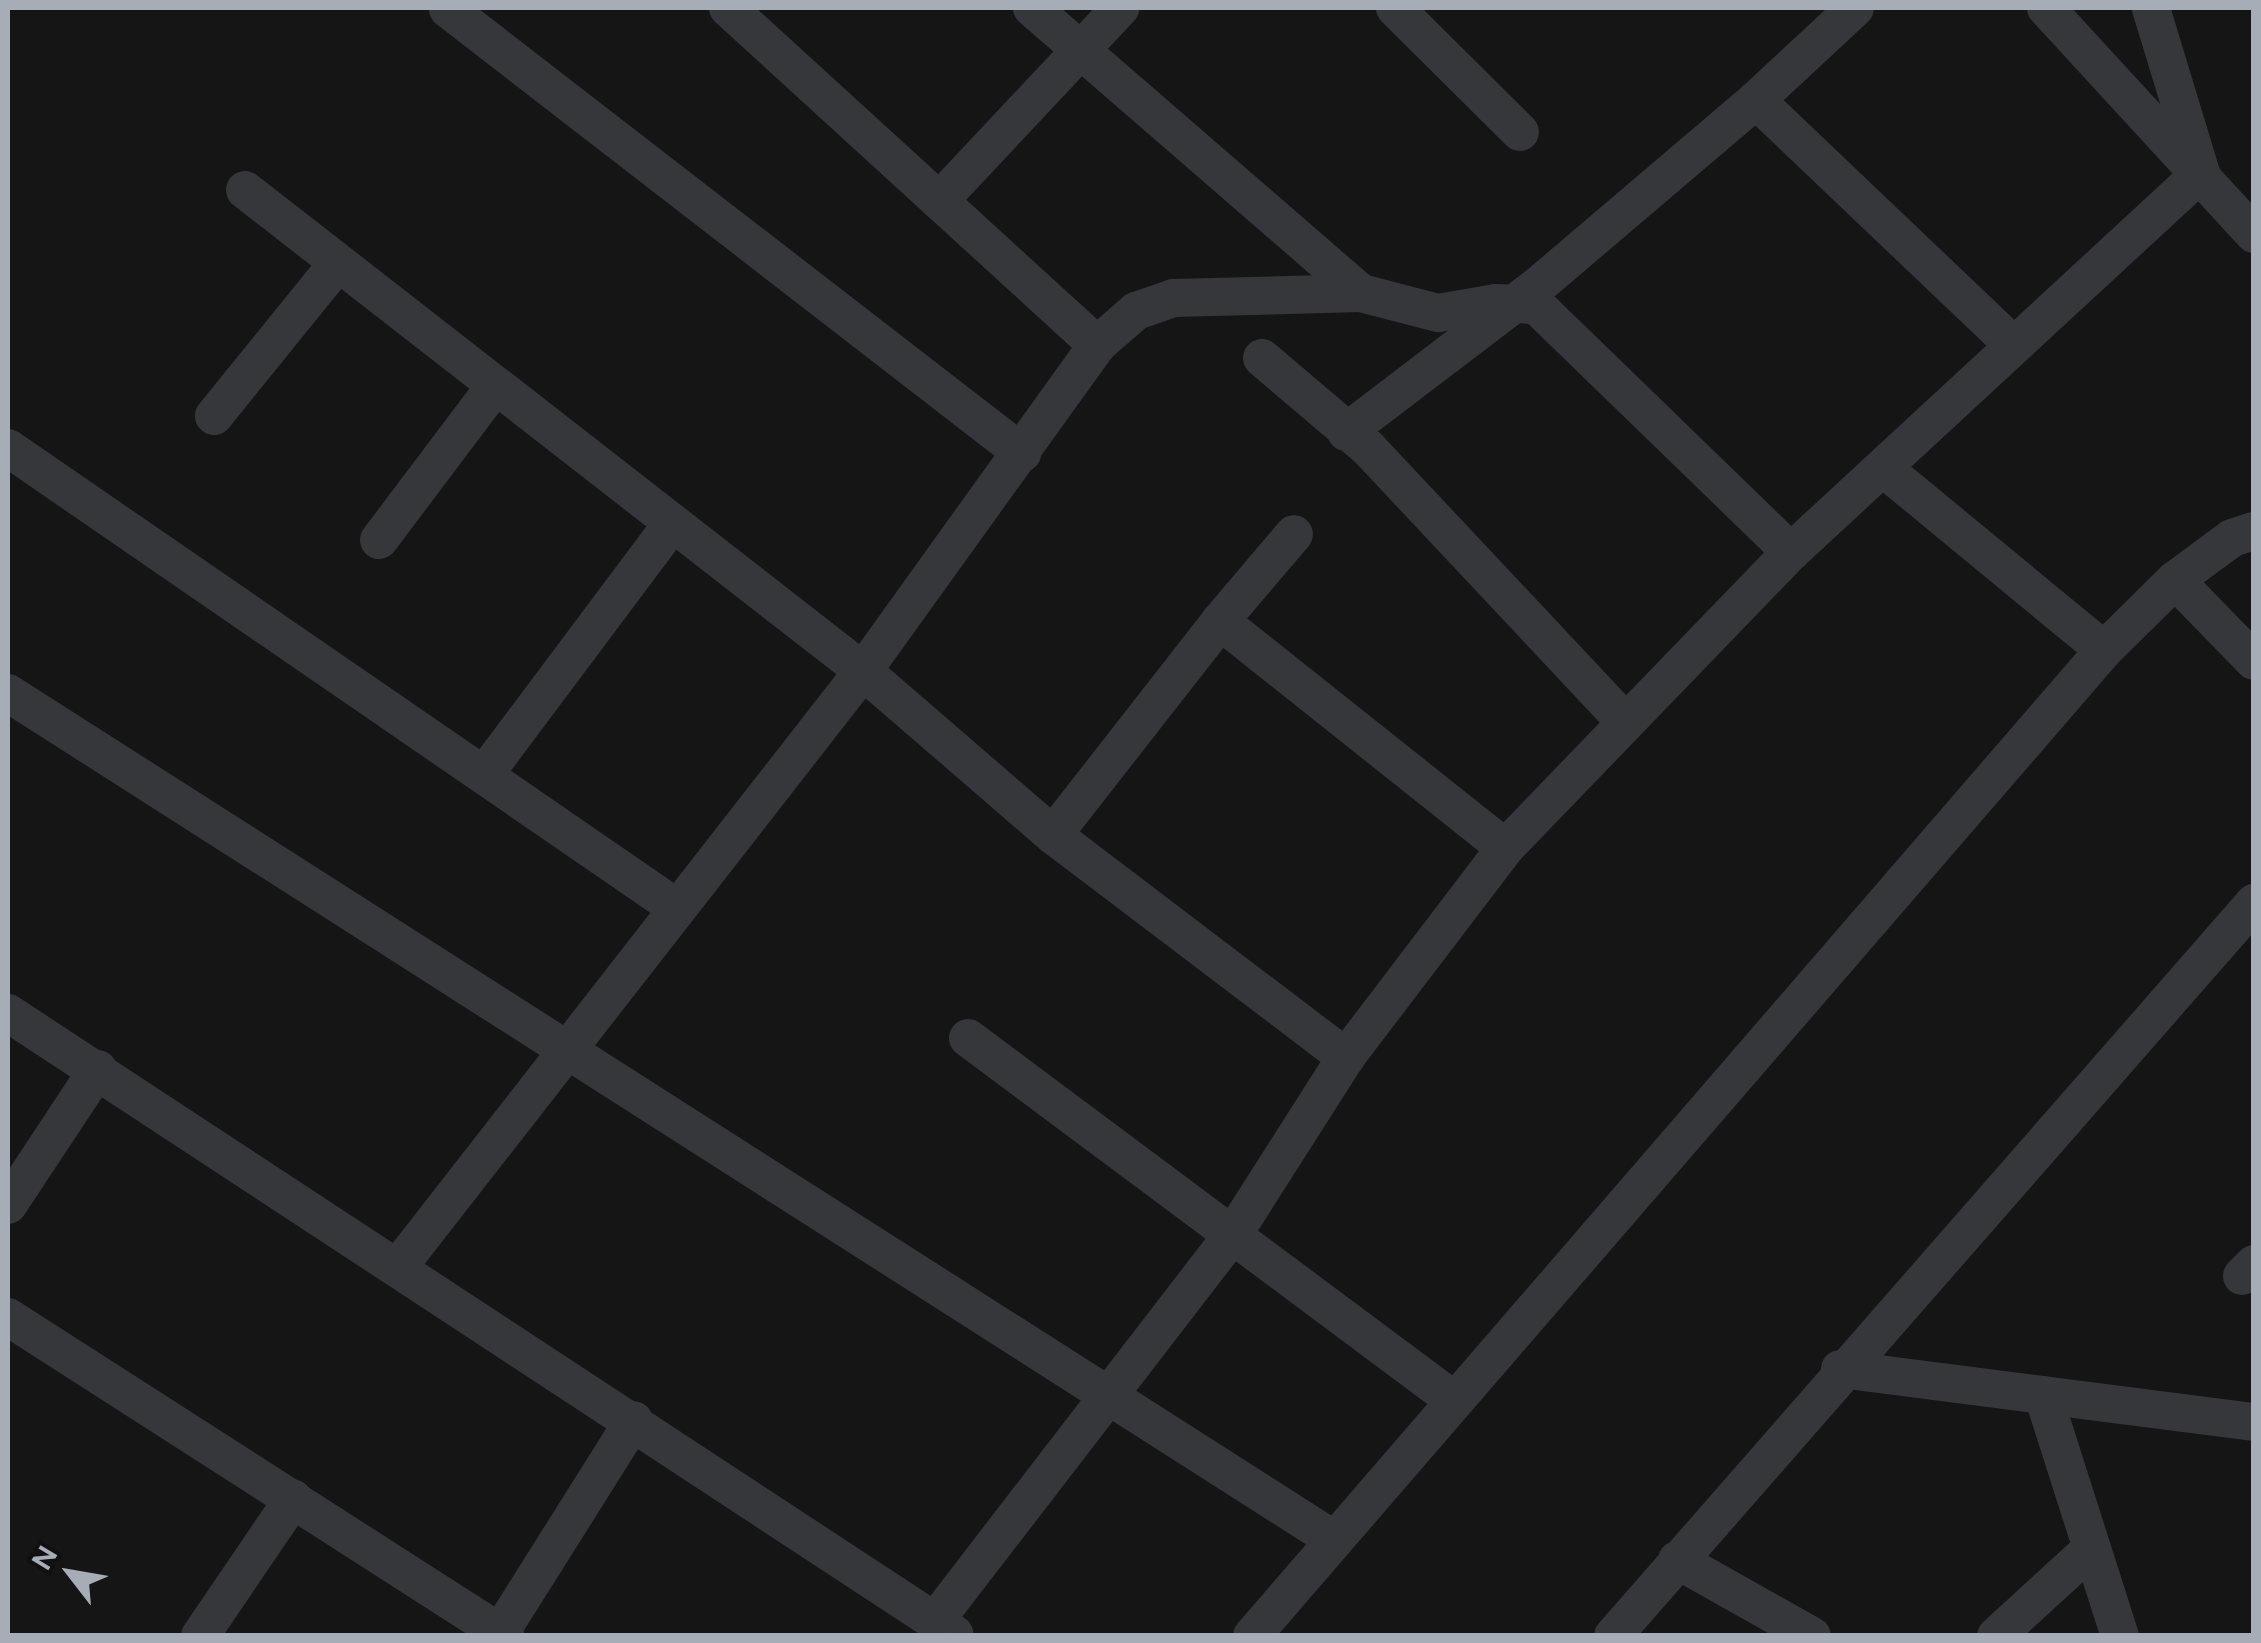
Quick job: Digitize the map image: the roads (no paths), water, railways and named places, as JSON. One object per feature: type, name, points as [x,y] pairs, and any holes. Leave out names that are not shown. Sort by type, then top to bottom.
[{"type":"street","points":[[728,8],[1097,345]]},
{"type":"street","points":[[1032,8],[1360,294]]},
{"type":"street","points":[[939,201],[1120,8]]},
{"type":"street","points":[[1395,8],[1520,132]]},
{"type":"street","points":[[1346,432],[1510,308],[1756,100],[1854,8]]},
{"type":"street","points":[[2046,8],[2254,234]]},
{"type":"street","points":[[2152,8],[2201,173]]},
{"type":"street","points":[[448,9],[1022,452]]},
{"type":"street","points":[[1756,100],[2011,343]]},
{"type":"street","points":[[8,1013],[400,1266],[945,1628],[1108,1395],[1234,1233],[1346,1057],[1505,848],[1623,720],[1791,552],[1884,468],[2011,343],[2201,173]]},
{"type":"street","points":[[245,190],[862,670],[1052,835],[1346,1057]]},
{"type":"street","points":[[214,416],[338,263]]},
{"type":"street","points":[[400,1266],[674,906],[862,670],[1097,345],[1136,311],[1173,298],[1360,294],[1438,313],[1496,303],[1510,308],[1542,308],[1791,552]]},
{"type":"street","points":[[1262,358],[1346,432],[1623,720]]},
{"type":"street","points":[[379,540],[495,386]]},
{"type":"street","points":[[8,448],[674,906]]},
{"type":"street","points":[[1884,468],[2104,650]]},
{"type":"street","points":[[484,775],[672,524]]},
{"type":"street","points":[[1252,1636],[1452,1398],[2104,650],[2175,580],[2232,538],[2254,531]]},
{"type":"street","points":[[1052,835],[1294,534]]},
{"type":"street","points":[[2175,580],[2254,661]]},
{"type":"street","points":[[1220,622],[1505,848]]},
{"type":"street","points":[[8,692],[1333,1539]]},
{"type":"street","points":[[1614,1636],[1840,1369],[2254,903]]},
{"type":"street","points":[[968,1038],[1452,1398]]},
{"type":"street","points":[[8,1205],[98,1069]]},
{"type":"street","points":[[8,1317],[501,1634],[634,1420]]},
{"type":"street","points":[[1840,1369],[2254,1422]]},
{"type":"street","points":[[2043,1395],[2120,1636]]},
{"type":"street","points":[[200,1636],[293,1500]]},
{"type":"street","points":[[1996,1636],[2092,1548]]},
{"type":"street","points":[[1677,1560],[1812,1636]]}]
